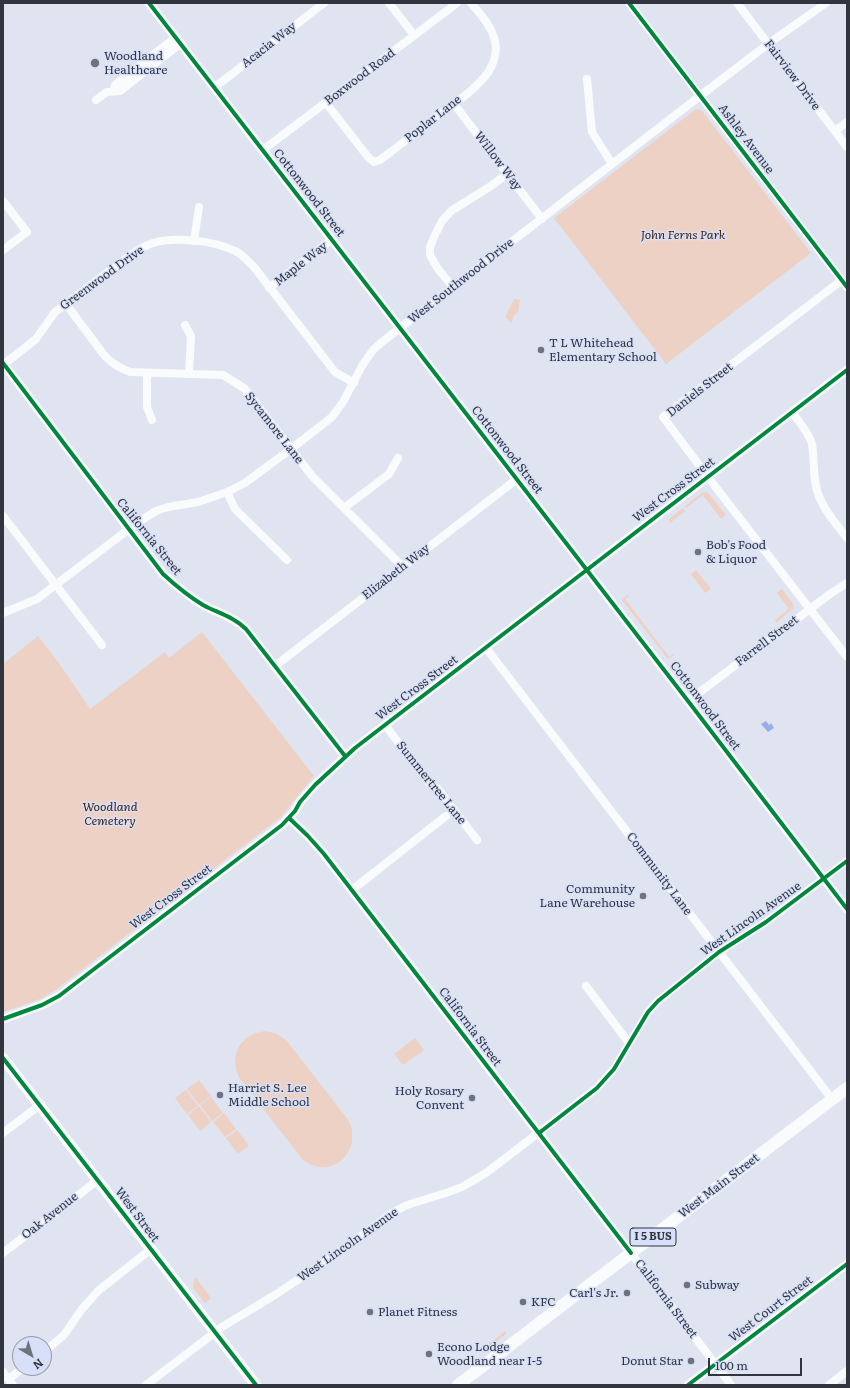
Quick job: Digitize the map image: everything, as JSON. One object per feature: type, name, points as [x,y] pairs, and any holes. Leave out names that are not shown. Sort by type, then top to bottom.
[{"type":"main road","name":"West Street","points":[[3,1058],[256,1385]]},
{"type":"main road","name":"West Main Street","points":[[458,1385],[847,1088]]},
{"type":"street","name":"Cottonwood Street","points":[[149,3],[688,700],[847,909]]},
{"type":"street","name":"Acacia Way","points":[[215,87],[324,3]]},
{"type":"street","points":[[389,3],[414,35]]},
{"type":"street","name":"Boxwood Road","points":[[263,150],[457,3]]},
{"type":"street","name":"Poplar Lane","points":[[326,103],[364,152],[374,162],[386,155],[454,104],[490,70],[494,60],[496,48],[490,27],[471,3]]},
{"type":"street","name":"Ashley Avenue","points":[[629,3],[847,287]]},
{"type":"street","name":"Fairview Drive","points":[[737,3],[847,147]]},
{"type":"street","name":"West Southwood Drive","points":[[3,613],[37,599],[129,529],[156,511],[168,507],[198,502],[227,492],[245,483],[291,449],[338,410],[362,366],[373,350],[700,96],[768,44],[826,3]]},
{"type":"street","points":[[96,100],[107,92],[120,91],[178,40]]},
{"type":"street","points":[[587,79],[592,132],[612,164]]},
{"type":"street","name":"Willow Way","points":[[454,104],[542,219]]},
{"type":"street","points":[[835,131],[847,122]]},
{"type":"street","points":[[453,287],[430,255],[430,247],[434,237],[442,221],[451,211],[507,174]]},
{"type":"street","points":[[3,201],[27,232],[3,250]]},
{"type":"street","points":[[194,241],[199,207]]},
{"type":"street","name":"Greenwood Drive","points":[[3,364],[36,339],[55,312],[140,248],[165,240],[178,239],[222,245],[236,251],[245,258],[254,267],[335,372],[354,383]]},
{"type":"street","name":"Maple Way","points":[[269,288],[332,239]]},
{"type":"street","name":"Daniels Street","points":[[842,280],[663,417],[847,657]]},
{"type":"street","name":"Sycamore Lane","points":[[66,304],[110,362],[120,368],[130,372],[223,375],[244,388],[317,482],[403,567]]},
{"type":"street","points":[[185,325],[191,336],[189,373]]},
{"type":"street","name":"California Street","points":[[3,364],[157,567],[193,599],[242,625],[345,756]]},
{"type":"street","name":"West Cross Street","points":[[3,1019],[42,1005],[59,996],[249,851],[282,825],[289,818],[306,794],[345,756],[847,370]]},
{"type":"street","points":[[147,372],[147,407],[152,420]]},
{"type":"street","points":[[792,412],[806,432],[812,444],[815,482],[819,496],[830,516],[847,538]]},
{"type":"street","points":[[344,508],[389,474],[398,458]]},
{"type":"street","name":"Elizabeth Way","points":[[275,666],[517,479]]},
{"type":"street","points":[[227,492],[235,508],[287,560]]},
{"type":"street","points":[[3,516],[102,645]]},
{"type":"street","name":"Farrell Street","points":[[688,700],[830,594],[847,583]]},
{"type":"street","name":"Community Lane","points":[[486,648],[832,1099]]},
{"type":"street","name":"Summertree Lane","points":[[384,725],[430,784],[438,789],[477,840]]},
{"type":"street","points":[[352,890],[446,816]]},
{"type":"street","name":"California Street","points":[[289,818],[316,844],[352,890],[731,1385]]},
{"type":"street","name":"West Lincoln Avenue","points":[[146,1385],[234,1318],[262,1304],[342,1250],[392,1213],[407,1205],[449,1192],[470,1183],[486,1173],[597,1088],[614,1069],[648,1012],[658,1001],[719,952],[766,922],[847,861]]},
{"type":"street","points":[[586,986],[629,1043]]},
{"type":"street","points":[[3,1133],[40,1105]]},
{"type":"street","name":"Oak Avenue","points":[[3,1253],[98,1180]]},
{"type":"street","points":[[52,1345],[64,1335],[91,1298],[98,1291],[151,1249]]},
{"type":"street","name":"West Court Street","points":[[688,1385],[847,1265]]},
{"type":"street","points":[[829,1385],[847,1371]]},
{"type":"street","points":[[3,1372],[11,1382]]},
{"type":"street","points":[[839,1377],[845,1385]]},
{"type":"green space","name":"John Ferns Park","points":[[696,109],[703,112],[811,253],[666,364],[554,218]]},
{"type":"green space","points":[[514,299],[520,300],[518,312],[513,316],[512,323],[505,317]]},
{"type":"green space","points":[[706,492],[726,515],[721,519],[703,495],[686,508],[685,506],[702,493]]},
{"type":"green space","points":[[683,508],[685,511],[670,523],[669,519]]},
{"type":"green space","points":[[696,570],[711,589],[705,593],[691,574]]},
{"type":"green space","points":[[782,589],[793,604],[794,608],[776,623],[775,620],[789,609],[777,593]]},
{"type":"green space","points":[[628,595],[629,596],[625,599],[669,657],[673,654],[674,655],[668,659],[622,600]]},
{"type":"green space","name":"Woodland Cemetery","points":[[202,632],[314,776],[281,817],[54,991],[40,999],[3,1012],[3,664],[38,636],[59,663],[90,709],[165,652],[169,658]]},
{"type":"green space","points":[[265,1031],[277,1034],[287,1041],[349,1121],[352,1132],[352,1143],[342,1160],[334,1165],[324,1167],[314,1166],[303,1160],[240,1079],[235,1062],[238,1048],[248,1037]]},
{"type":"green space","points":[[415,1038],[424,1050],[403,1065],[394,1054]]},
{"type":"green space","points":[[199,1080],[211,1096],[199,1105],[187,1089]]},
{"type":"green space","points":[[186,1090],[198,1106],[187,1114],[175,1098]]},
{"type":"green space","points":[[211,1097],[223,1113],[212,1121],[200,1105]]},
{"type":"green space","points":[[199,1106],[211,1122],[200,1131],[188,1115]]},
{"type":"green space","points":[[224,1113],[236,1129],[225,1137],[213,1122]]},
{"type":"green space","points":[[237,1130],[249,1146],[238,1154],[226,1138]]},
{"type":"green space","points":[[196,1278],[211,1298],[205,1303],[193,1288],[194,1279]]},
{"type":"green space","points":[[506,1331],[506,1334],[489,1348],[487,1345]]},
{"type":"water","points":[[766,721],[769,725],[771,723],[774,728],[768,732],[761,724]]},
{"type":"cycle path","points":[[149,3],[847,909]]},
{"type":"cycle path","points":[[629,3],[847,287]]},
{"type":"cycle path","points":[[3,363],[163,574],[197,602],[231,618],[246,629],[345,756]]},
{"type":"cycle path","points":[[3,1019],[42,1005],[59,996],[282,825],[315,785],[355,748],[847,370]]},
{"type":"cycle path","points":[[289,818],[324,854],[631,1253]]},
{"type":"cycle path","points":[[539,1133],[597,1088],[614,1069],[648,1012],[658,1001],[719,952],[766,922],[847,861]]},
{"type":"cycle path","points":[[3,1058],[256,1385]]},
{"type":"cycle path","points":[[688,1385],[847,1264]]},
{"type":"place","name":"Woodland Healthcare","points":[[95,63]]},
{"type":"place","name":"T L Whitehead Elementary School","points":[[541,350]]},
{"type":"place","name":"Bob's Food & Liquor","points":[[698,552]]},
{"type":"place","name":"Community Lane Warehouse","points":[[643,896]]},
{"type":"place","name":"Harriet S. Lee Middle School","points":[[220,1095]]},
{"type":"place","name":"Holy Rosary Convent","points":[[472,1098]]},
{"type":"place","name":"Subway","points":[[687,1285]]},
{"type":"place","name":"Carl's Jr.","points":[[627,1293]]},
{"type":"place","name":"KFC","points":[[523,1302]]},
{"type":"place","name":"Planet Fitness","points":[[370,1312]]},
{"type":"place","name":"Econo Lodge Woodland near I-5","points":[[429,1354]]},
{"type":"place","name":"Donut Star","points":[[691,1361]]}]
